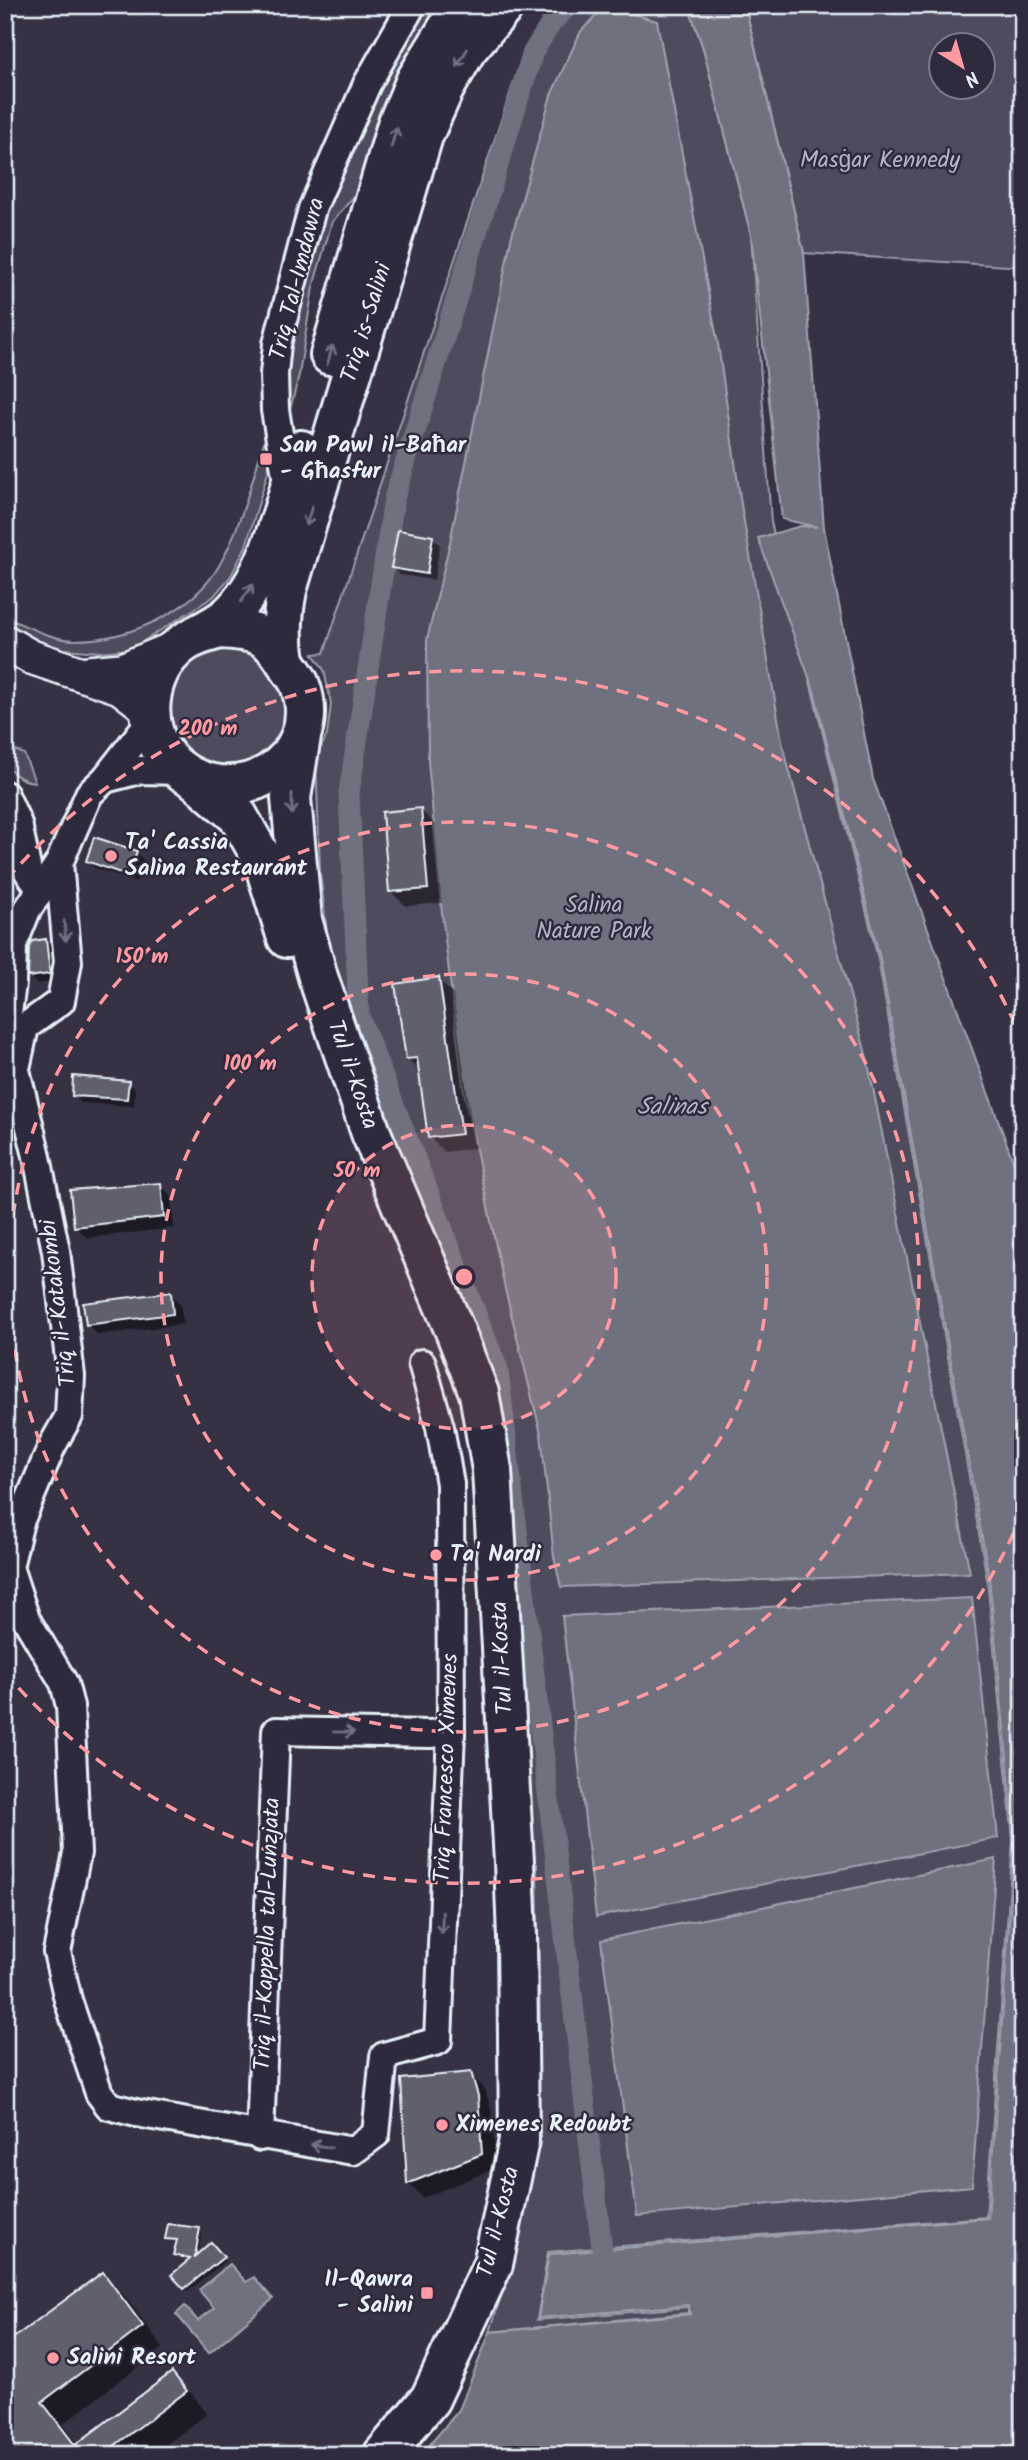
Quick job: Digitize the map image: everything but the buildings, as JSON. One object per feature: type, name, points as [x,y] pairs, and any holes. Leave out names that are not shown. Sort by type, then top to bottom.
[{"type":"highway","name":"Triq is-Salini","points":[[188,641],[226,617],[245,597],[259,574],[289,490],[397,125],[415,80],[462,5]]},
{"type":"highway","name":"Triq is-Salini","points":[[285,661],[281,638],[282,611],[287,590],[424,136],[444,89],[467,49],[505,5]]},
{"type":"highway","points":[[220,629],[245,630],[269,639],[300,685],[305,715],[301,736],[290,753],[268,776],[250,784],[232,787],[213,785],[188,776],[168,759],[159,744],[150,716],[153,685],[163,663],[188,641],[220,629]]},
{"type":"highway","name":"Tul il-Kosta","points":[[301,736],[291,798],[302,919],[318,977],[371,1133],[479,1394],[492,1470],[517,1937],[519,2140],[493,2264],[430,2399],[383,2455]]},
{"type":"highway","name":"Tul il-Kosta","points":[[188,776],[238,816],[262,860],[332,1085],[401,1268],[454,1381],[468,1419],[480,1498],[508,2007],[506,2141],[474,2270],[445,2332],[418,2388],[369,2446],[358,2455]]},
{"type":"main road","points":[[79,674],[122,670],[188,641]]},
{"type":"main road","points":[[5,642],[31,657],[120,687],[150,716]]},
{"type":"street","name":"Triq Tal-Imdawra","points":[[289,490],[275,410],[277,344],[312,209],[367,84],[412,5]]},
{"type":"street","name":"Triq il-Katakombi","points":[[7,1568],[20,1522],[52,1446],[69,1416],[71,1376],[56,1251],[17,1068],[6,1029],[12,983],[13,944],[34,900],[59,863],[89,794],[105,779],[150,716]]},
{"type":"street","points":[[105,779],[140,769],[188,776]]},
{"type":"street","points":[[5,795],[18,824],[34,900]]},
{"type":"street","points":[[5,814],[34,900]]},
{"type":"street","name":"Triq il-Katakombi","points":[[17,1068],[25,1027],[61,1001],[68,962],[59,863]]},
{"type":"street","name":"Triq Francesco Ximenes","points":[[260,2137],[353,2151],[376,2134],[384,2056],[438,2041],[451,1732],[450,1484],[440,1427],[422,1363]]},
{"type":"street","points":[[7,1568],[26,1619],[64,1683],[70,1706],[76,1853],[57,1952],[68,2000],[99,2092],[109,2106],[260,2137]]},
{"type":"street","name":"Triq il-Kappella tal-Lunzjata","points":[[260,2137],[276,1731],[430,1734],[451,1732]]},
{"type":"green space","points":[[419,5],[439,5],[410,52],[381,114],[361,188],[332,222],[313,287],[299,375],[290,410],[286,410],[285,356],[315,225],[369,102]]},
{"type":"green space","name":"Salina Nature Park","points":[[551,5],[688,5],[703,48],[751,235],[771,522],[878,959],[987,1579],[1013,1840],[986,2217],[548,2252],[537,2320],[688,2307],[688,2313],[490,2332],[515,2250],[530,2152],[540,2033],[537,1864],[528,1857],[498,1490],[331,969],[320,871],[316,758],[327,735],[331,704],[324,670],[313,654],[324,653],[522,57]]},
{"type":"green space","name":"Masġar Kennedy","points":[[745,5],[1023,5],[1023,267],[804,253]]},
{"type":"green space","points":[[270,423],[274,451],[246,546],[231,576],[213,597],[131,649],[99,652],[53,648],[15,632],[5,624],[5,618],[58,638],[96,639],[137,629],[158,620],[194,596],[208,581],[228,549],[242,514]]},
{"type":"green space","points":[[219,648],[239,649],[258,656],[274,668],[289,705],[279,743],[247,767],[207,767],[176,742],[168,723],[172,684],[183,667],[200,655]]},
{"type":"green space","points":[[13,749],[24,754],[35,782],[19,777],[11,770],[5,754]]},
{"type":"water","points":[[688,5],[745,5],[804,253],[824,528],[873,779],[1023,1188],[1023,2455],[421,2455],[459,2410],[490,2332],[690,2314],[688,2305],[538,2318],[549,2254],[988,2218],[1015,1839],[989,1578],[880,959],[814,691],[758,538],[801,526],[817,527],[782,519],[751,235],[703,48]]},
{"type":"water","name":"Salinas","points":[[606,6],[657,21],[718,344],[741,504],[783,747],[867,1058],[970,1573],[561,1587],[554,1557],[541,1434],[505,1289],[463,1087],[442,914],[428,761],[427,640],[450,542],[511,239],[551,95],[581,31]]},
{"type":"water","points":[[972,1598],[998,1838],[596,1917],[562,1616]]},
{"type":"water","points":[[996,1859],[972,2186],[637,2216],[601,1940]]},
{"type":"water","points":[[230,2264],[246,2282],[254,2277],[273,2299],[209,2353],[176,2314],[185,2306],[198,2321],[214,2308],[199,2290]]},
{"type":"waterway","points":[[569,5],[552,22],[533,52],[394,499],[349,793],[359,1016],[498,1370],[602,2249]]},
{"type":"place","name":"San Pawl il-Baħar - Għasfur","points":[[266,459]]},
{"type":"place","name":"Ta' Cassia Salina Restaurant","points":[[111,856]]},
{"type":"place","name":"Ta' Nardi","points":[[436,1555]]},
{"type":"place","name":"Ximenes Redoubt","points":[[442,2125]]},
{"type":"place","name":"Il-Qawra - Salini","points":[[427,2293]]},
{"type":"place","name":"Salini Resort","points":[[53,2358]]}]
